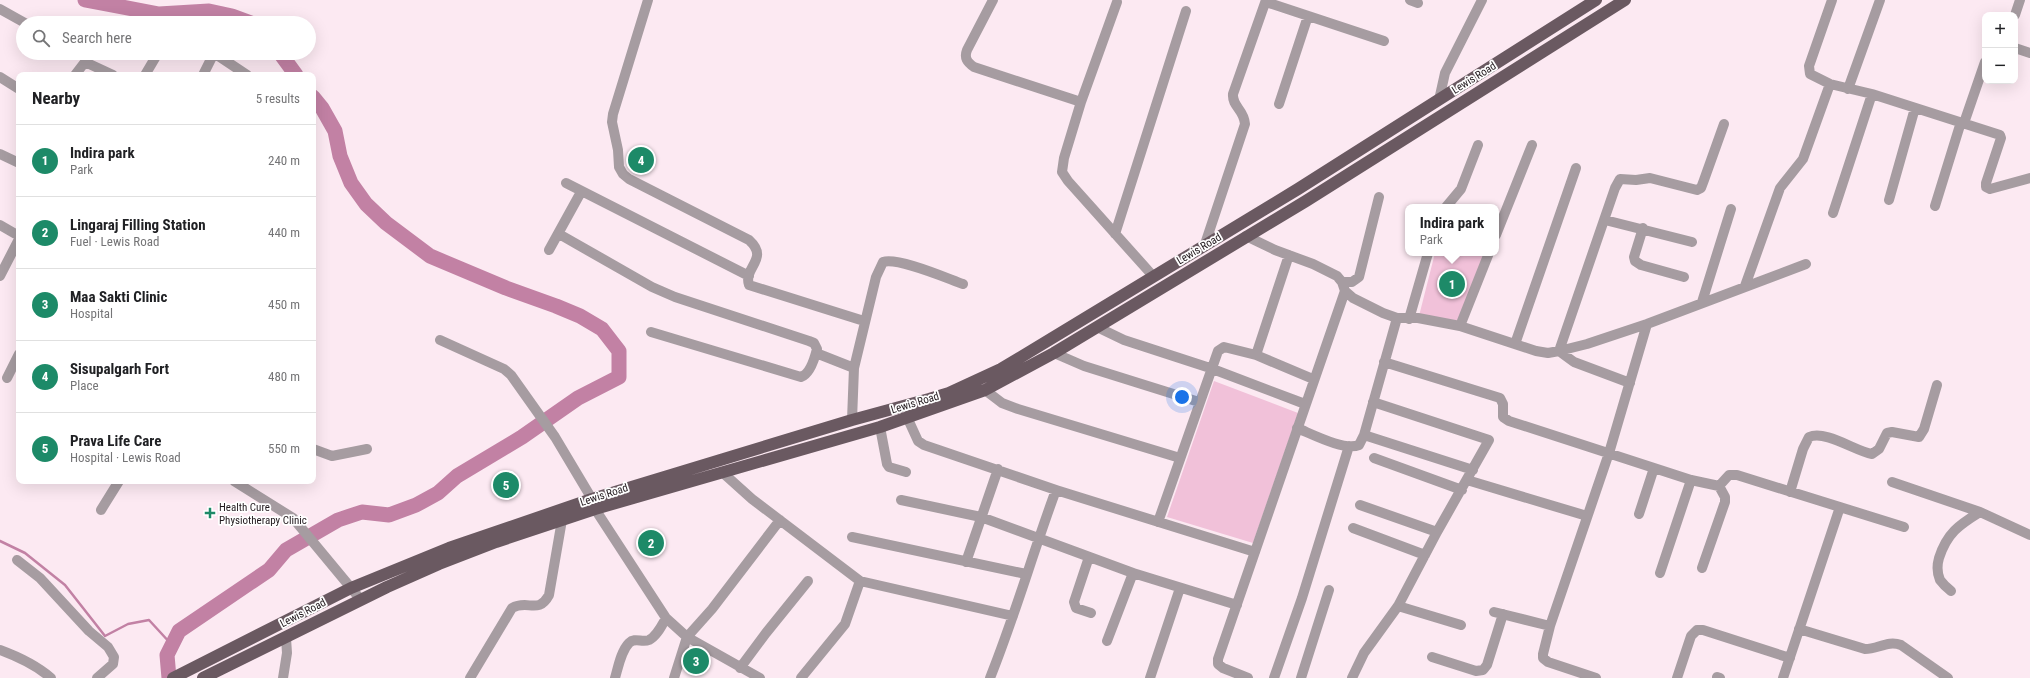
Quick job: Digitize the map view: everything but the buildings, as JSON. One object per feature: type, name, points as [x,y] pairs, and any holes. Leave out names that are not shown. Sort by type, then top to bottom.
[{"type":"main road","name":"Lewis Road","points":[[173,678],[351,588],[449,548],[664,483],[852,420],[949,393],[1001,369],[1298,189],[1596,0]]},
{"type":"main road","name":"Lewis Road","points":[[664,483],[722,472],[941,407],[985,390],[1054,353],[1306,201],[1621,2]]},
{"type":"main road","points":[[1487,70],[1495,81]]},
{"type":"main road","points":[[1298,189],[1306,201]]},
{"type":"main road","name":"Lewis Road","points":[[203,678],[361,600],[439,564],[562,520],[594,504]]},
{"type":"street","points":[[648,0],[613,114],[612,122],[618,150],[619,166],[623,174],[629,179],[752,243],[758,251],[758,256],[749,276],[749,285],[864,321]]},
{"type":"street","points":[[993,0],[967,50],[966,59],[968,63],[1081,102]]},
{"type":"street","points":[[1439,100],[1445,74],[1482,0]]},
{"type":"street","points":[[1832,0],[1809,66],[1810,74],[1830,84],[1872,94],[2000,135],[1986,187],[1994,189],[2030,178]]},
{"type":"street","points":[[1848,89],[1880,0]]},
{"type":"street","points":[[2016,12],[2020,0]]},
{"type":"street","points":[[1204,247],[1245,124],[1243,112],[1235,105],[1233,94],[1266,1],[1384,41]]},
{"type":"street","points":[[1117,2],[1081,102],[1064,158],[1062,172],[1153,276]]},
{"type":"street","points":[[1115,234],[1186,11]]},
{"type":"street","points":[[1,12],[16,19]]},
{"type":"street","points":[[1279,104],[1308,16]]},
{"type":"street","points":[[2018,49],[2030,53]]},
{"type":"street","points":[[147,72],[154,60]]},
{"type":"street","points":[[204,72],[210,60]]},
{"type":"street","points":[[224,60],[242,72]]},
{"type":"street","points":[[77,72],[85,62],[107,72]]},
{"type":"street","points":[[1935,206],[1962,123],[1982,70]]},
{"type":"street","points":[[0,77],[16,87]]},
{"type":"street","points":[[1745,286],[1780,188],[1803,159],[1830,84]]},
{"type":"street","points":[[1834,213],[1872,94]]},
{"type":"street","points":[[1889,200],[1915,108]]},
{"type":"street","points":[[1559,351],[1615,188],[1620,179],[1636,180],[1650,178],[1693,190],[1701,188],[1724,124]]},
{"type":"street","points":[[1449,204],[1461,190],[1478,145]]},
{"type":"street","points":[[1499,228],[1532,145]]},
{"type":"street","points":[[0,154],[16,162]]},
{"type":"street","points":[[1515,344],[1576,168]]},
{"type":"street","points":[[566,183],[581,192],[643,221],[749,276]]},
{"type":"street","points":[[549,250],[581,192]]},
{"type":"street","points":[[1248,678],[1223,668],[1218,664],[1343,287],[1359,277],[1379,197]]},
{"type":"street","points":[[1702,302],[1731,208]]},
{"type":"street","points":[[1605,220],[1643,228],[1692,242]]},
{"type":"street","points":[[0,225],[16,234]]},
{"type":"street","points":[[1643,228],[1634,256],[1635,261],[1641,265],[1684,277]]},
{"type":"street","points":[[559,234],[669,295],[809,341],[816,346],[816,353],[805,375],[796,376],[651,332]]},
{"type":"street","points":[[1246,236],[1289,256],[1313,264],[1337,276],[1343,287],[1363,305],[1397,318],[1418,318],[1460,326],[1536,351],[1548,353],[1647,324],[1806,264]]},
{"type":"street","points":[[0,276],[16,245]]},
{"type":"street","points":[[1256,355],[1289,256]]},
{"type":"street","points":[[1408,319],[1427,256]]},
{"type":"street","points":[[1460,326],[1488,256]]},
{"type":"street","points":[[852,420],[854,368],[864,321],[876,277],[883,262],[888,260],[900,262],[963,284]]},
{"type":"street","points":[[1297,428],[1349,446],[1359,445],[1364,435],[1397,318]]},
{"type":"street","points":[[1596,678],[1545,661],[1543,654],[1550,626],[1608,453],[1647,324]]},
{"type":"street","points":[[1097,327],[1124,340],[1210,368],[1305,404]]},
{"type":"street","points":[[440,340],[504,369],[529,398],[666,618],[687,637],[760,678]]},
{"type":"street","points":[[1158,522],[1214,356],[1218,351],[1224,347],[1256,355],[1313,379]]},
{"type":"street","points":[[1559,351],[1574,362],[1630,383]]},
{"type":"street","points":[[816,353],[854,368]]},
{"type":"street","points":[[1054,353],[1084,366],[1199,402]]},
{"type":"street","points":[[7,378],[16,360]]},
{"type":"street","points":[[1384,362],[1496,396],[1502,400],[1503,417],[1506,420],[1691,480],[1719,486],[1725,497],[1725,502],[1702,568]]},
{"type":"street","points":[[1790,492],[1803,449],[1809,437],[1815,434],[1872,454],[1879,448],[1887,433],[1892,432],[1919,437],[1924,429],[1937,385]]},
{"type":"street","points":[[985,390],[1002,403],[1018,409],[1180,458]]},
{"type":"street","points":[[1352,678],[1364,653],[1398,606],[1437,532],[1489,440],[1373,402]]},
{"type":"street","points":[[907,417],[918,441],[924,445],[1056,490],[1255,552]]},
{"type":"street","points":[[880,426],[887,464],[889,467],[906,472]]},
{"type":"street","points":[[1364,435],[1473,470]]},
{"type":"street","points":[[1274,678],[1302,598],[1349,446]]},
{"type":"street","points":[[316,450],[332,456],[367,450]]},
{"type":"street","points":[[1374,458],[1462,490]]},
{"type":"street","points":[[1639,514],[1654,468]]},
{"type":"street","points":[[966,562],[998,469]]},
{"type":"street","points":[[722,472],[752,499],[860,581],[1013,616]]},
{"type":"street","points":[[1719,486],[1724,478],[1733,474],[1904,527]]},
{"type":"street","points":[[1467,480],[1587,516]]},
{"type":"street","points":[[1660,573],[1691,480]]},
{"type":"street","points":[[1892,482],[1980,512],[2030,535]]},
{"type":"street","points":[[101,510],[117,484]]},
{"type":"street","points":[[239,484],[293,518],[324,553],[361,600]]},
{"type":"street","points":[[990,678],[1056,490]]},
{"type":"street","points":[[901,500],[981,517],[1133,573],[1237,605]]},
{"type":"street","points":[[1360,506],[1437,532]]},
{"type":"street","points":[[1783,678],[1840,507]]},
{"type":"street","points":[[1951,591],[1940,580],[1938,572],[1943,546],[1950,535],[1961,524],[1980,512]]},
{"type":"street","points":[[470,678],[512,608],[517,606],[536,606],[545,603],[549,595],[562,520]]},
{"type":"street","points":[[674,678],[687,637],[712,609],[780,520]]},
{"type":"street","points":[[1353,528],[1425,555]]},
{"type":"street","points":[[852,536],[1026,574]]},
{"type":"street","points":[[1089,557],[1074,602],[1076,608],[1091,613]]},
{"type":"street","points":[[17,560],[40,578],[89,631],[108,647],[114,657],[113,664],[97,678]]},
{"type":"street","points":[[1107,641],[1133,573]]},
{"type":"street","points":[[740,668],[808,581]]},
{"type":"street","points":[[802,678],[845,624],[860,581]]},
{"type":"street","points":[[1150,678],[1180,588]]},
{"type":"street","points":[[1301,678],[1329,590]]},
{"type":"street","points":[[1398,606],[1461,625]]},
{"type":"street","points":[[1432,657],[1476,671],[1483,670],[1487,665],[1498,613],[1550,626]]},
{"type":"street","points":[[614,678],[626,647],[630,642],[635,640],[649,640],[655,636],[666,618]]},
{"type":"street","points":[[1800,629],[1865,649],[1872,649],[1889,642],[1895,643],[1901,645],[1948,678]]},
{"type":"street","points":[[1677,678],[1691,636],[1697,630],[1703,630],[1790,658]]},
{"type":"street","points":[[283,678],[287,653],[286,638]]},
{"type":"street","points":[[0,650],[19,657],[39,668],[52,678]]},
{"type":"shaded area","points":[[1434,256],[1487,256],[1462,323],[1419,316]]},
{"type":"shaded area","points":[[1214,381],[1298,413],[1253,543],[1167,517]]},
{"type":"waterway","points":[[85,0],[159,14],[209,11],[232,16]]},
{"type":"waterway","points":[[285,60],[294,72]]},
{"type":"waterway","points":[[169,678],[167,655],[179,631],[269,570],[286,550],[338,520],[362,512],[389,515],[416,505],[438,493],[457,476],[522,437],[578,398],[619,377],[619,351],[602,329],[580,316],[506,288],[430,256],[386,223],[366,204],[351,183],[340,156],[335,131],[316,101]]},
{"type":"waterway","points":[[0,541],[25,553],[65,585],[105,636],[128,624],[149,620],[172,645]]},
{"type":"place","name":"Sisupalgarh Fort","points":[[641,160]]},
{"type":"place","name":"Indira park","points":[[1452,284]]},
{"type":"place","name":"Prava Life Care","points":[[506,485]]},
{"type":"place","name":"Health Cure Physiotherapy Clinic","points":[[210,513]]},
{"type":"place","name":"Lingaraj Filling Station","points":[[651,543]]},
{"type":"place","name":"Maa Sakti Clinic","points":[[696,661]]}]
